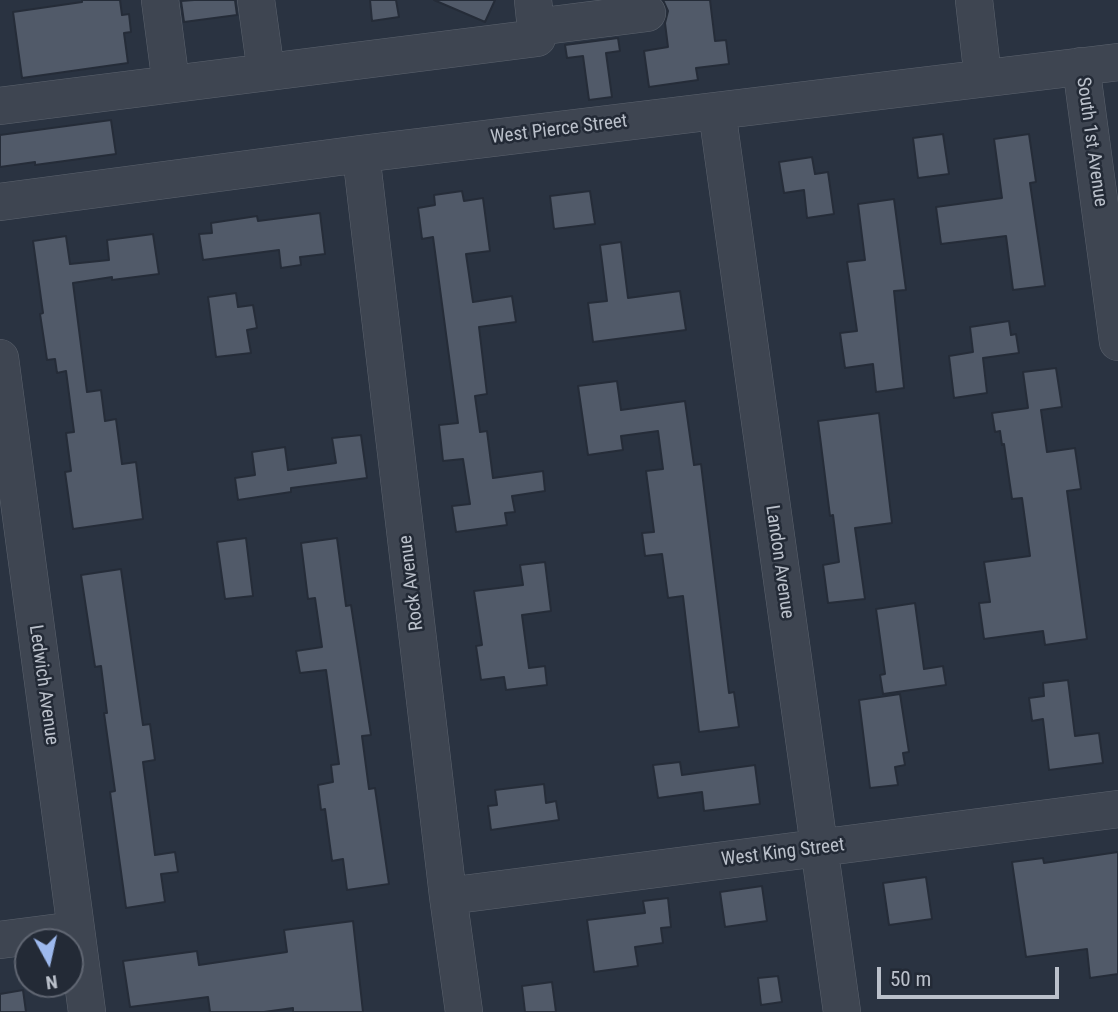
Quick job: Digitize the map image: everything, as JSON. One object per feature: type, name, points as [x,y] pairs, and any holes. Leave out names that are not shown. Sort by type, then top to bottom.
[{"type":"street","points":[[160,0],[171,84]]},
{"type":"street","points":[[256,0],[266,72]]},
{"type":"street","points":[[974,0],[983,78]]},
{"type":"street","points":[[0,106],[537,38],[534,14],[647,13]]},
{"type":"street","name":"West Pierce Street","points":[[0,202],[361,154],[1118,62]]},
{"type":"street","name":"South 1st Avenue","points":[[1081,66],[1118,342]]},
{"type":"street","name":"Landon Avenue","points":[[717,111],[842,1012]]},
{"type":"street","name":"Rock Avenue","points":[[361,154],[464,1012]]},
{"type":"street","name":"Ledwich Avenue","points":[[0,358],[76,928]]},
{"type":"street","name":"West King Street","points":[[448,895],[1118,809]]},
{"type":"street","name":"Ledwich Avenue","points":[[84,990],[87,1012]]},
{"type":"building","points":[[82,0],[120,0],[122,15],[129,14],[131,32],[124,33],[128,63],[22,78],[13,12]]},
{"type":"building","points":[[235,0],[237,15],[184,22],[181,1]]},
{"type":"building","points":[[370,0],[396,0],[399,17],[372,21]]},
{"type":"building","points":[[434,0],[495,0],[485,22]]},
{"type":"building","points":[[663,0],[710,0],[715,41],[726,40],[729,64],[696,68],[698,80],[649,87],[644,51],[668,47],[665,23],[668,11]]},
{"type":"building","points":[[618,38],[620,51],[606,53],[612,97],[589,100],[583,56],[567,58],[565,45]]},
{"type":"building","points":[[111,120],[116,154],[0,167],[0,135]]},
{"type":"building","points":[[943,134],[949,174],[918,178],[913,138]]},
{"type":"building","points":[[1029,134],[1036,182],[1030,183],[1045,286],[1013,290],[1006,236],[941,244],[936,207],[1002,198],[994,139]]},
{"type":"building","points":[[812,157],[815,174],[828,172],[834,214],[807,218],[804,190],[784,193],[779,162]]},
{"type":"building","points":[[462,191],[464,201],[483,198],[490,251],[466,254],[473,302],[512,296],[516,322],[479,327],[487,394],[475,396],[480,432],[487,431],[493,478],[543,471],[545,491],[512,496],[515,512],[505,513],[507,525],[456,532],[452,506],[470,504],[463,459],[443,461],[439,425],[458,423],[433,237],[422,239],[418,208],[435,205],[434,195]]},
{"type":"building","points":[[590,191],[595,224],[554,229],[550,196]]},
{"type":"building","points":[[894,199],[906,290],[894,291],[904,388],[876,392],[873,364],[845,368],[840,333],[857,331],[847,262],[865,260],[858,204]]},
{"type":"building","points":[[320,213],[325,254],[300,257],[301,265],[281,268],[279,250],[203,260],[199,234],[212,233],[211,223],[257,216],[258,221]]},
{"type":"building","points":[[153,234],[159,274],[73,283],[87,392],[101,390],[105,421],[116,419],[122,464],[136,462],[143,519],[73,529],[65,472],[71,471],[66,433],[74,432],[66,371],[57,373],[55,359],[47,360],[33,241],[66,236],[70,264],[109,260],[107,240]]},
{"type":"building","points":[[621,242],[628,298],[680,291],[686,330],[593,342],[588,303],[607,301],[600,245]]},
{"type":"building","points":[[236,293],[238,307],[253,305],[257,328],[247,330],[251,353],[216,357],[208,297]]},
{"type":"building","points":[[1009,321],[1011,335],[1016,334],[1019,353],[983,358],[987,393],[954,398],[949,356],[973,352],[970,327]]},
{"type":"building","points":[[1056,368],[1062,407],[1041,410],[1047,452],[1075,448],[1081,489],[1067,491],[1087,639],[1045,645],[1043,631],[984,639],[979,603],[990,602],[984,562],[1030,556],[1022,498],[1012,499],[1004,444],[1002,445],[1000,431],[995,432],[992,413],[1028,408],[1023,372]]},
{"type":"building","points":[[617,381],[621,410],[685,401],[694,465],[701,464],[729,693],[734,692],[739,727],[699,732],[683,596],[668,598],[662,554],[645,556],[642,533],[654,532],[646,471],[663,469],[658,431],[621,436],[623,450],[588,455],[578,386]]},
{"type":"building","points":[[879,413],[892,523],[855,528],[865,599],[828,603],[823,565],[839,562],[833,515],[830,516],[818,421]]},
{"type":"building","points":[[361,435],[367,478],[291,488],[291,492],[238,500],[235,478],[255,475],[252,452],[285,447],[288,470],[336,463],[332,438]]},
{"type":"building","points":[[246,538],[253,596],[225,599],[217,542]]},
{"type":"building","points":[[337,538],[346,606],[351,605],[371,735],[362,736],[369,789],[375,788],[389,884],[347,890],[343,859],[332,861],[325,809],[321,810],[318,785],[333,782],[331,765],[339,764],[326,670],[300,673],[296,651],[322,647],[315,598],[308,599],[301,543]]},
{"type":"building","points":[[545,562],[551,611],[522,615],[529,668],[545,666],[547,685],[506,690],[504,677],[481,680],[476,646],[482,645],[474,591],[523,585],[520,565]]},
{"type":"building","points":[[121,569],[143,725],[150,724],[155,760],[143,762],[155,855],[175,852],[178,872],[161,874],[165,902],[126,908],[110,792],[115,791],[104,713],[107,713],[101,666],[95,667],[81,575]]},
{"type":"building","points":[[915,603],[924,669],[943,666],[946,685],[883,694],[880,675],[885,674],[876,609]]},
{"type":"building","points":[[1068,680],[1075,736],[1099,733],[1103,763],[1049,770],[1043,719],[1032,721],[1029,698],[1044,696],[1043,683]]},
{"type":"building","points":[[900,694],[909,752],[903,753],[905,765],[895,767],[898,785],[870,788],[859,700]]},
{"type":"building","points":[[680,762],[682,775],[755,765],[760,804],[704,811],[702,792],[658,798],[653,765]]},
{"type":"building","points":[[544,784],[546,803],[556,801],[559,820],[491,830],[488,806],[497,805],[495,790]]},
{"type":"building","points":[[1118,852],[1118,974],[1090,978],[1087,949],[1026,957],[1012,862],[1043,858],[1044,863]]},
{"type":"building","points":[[926,877],[932,919],[889,925],[883,883]]},
{"type":"building","points":[[762,886],[767,921],[725,927],[720,892]]},
{"type":"building","points":[[668,898],[671,927],[661,928],[663,943],[635,947],[638,966],[594,972],[587,920],[645,913],[643,901]]},
{"type":"building","points":[[353,921],[363,1012],[293,1012],[293,1008],[264,1012],[210,1012],[208,997],[130,1007],[123,961],[197,951],[199,965],[287,952],[284,930]]},
{"type":"building","points":[[778,976],[782,1002],[761,1005],[758,978]]},
{"type":"building","points":[[552,982],[556,1012],[525,1012],[522,986]]},
{"type":"building","points":[[14,992],[14,998],[24,998],[26,1012],[0,1012],[0,994]]}]
